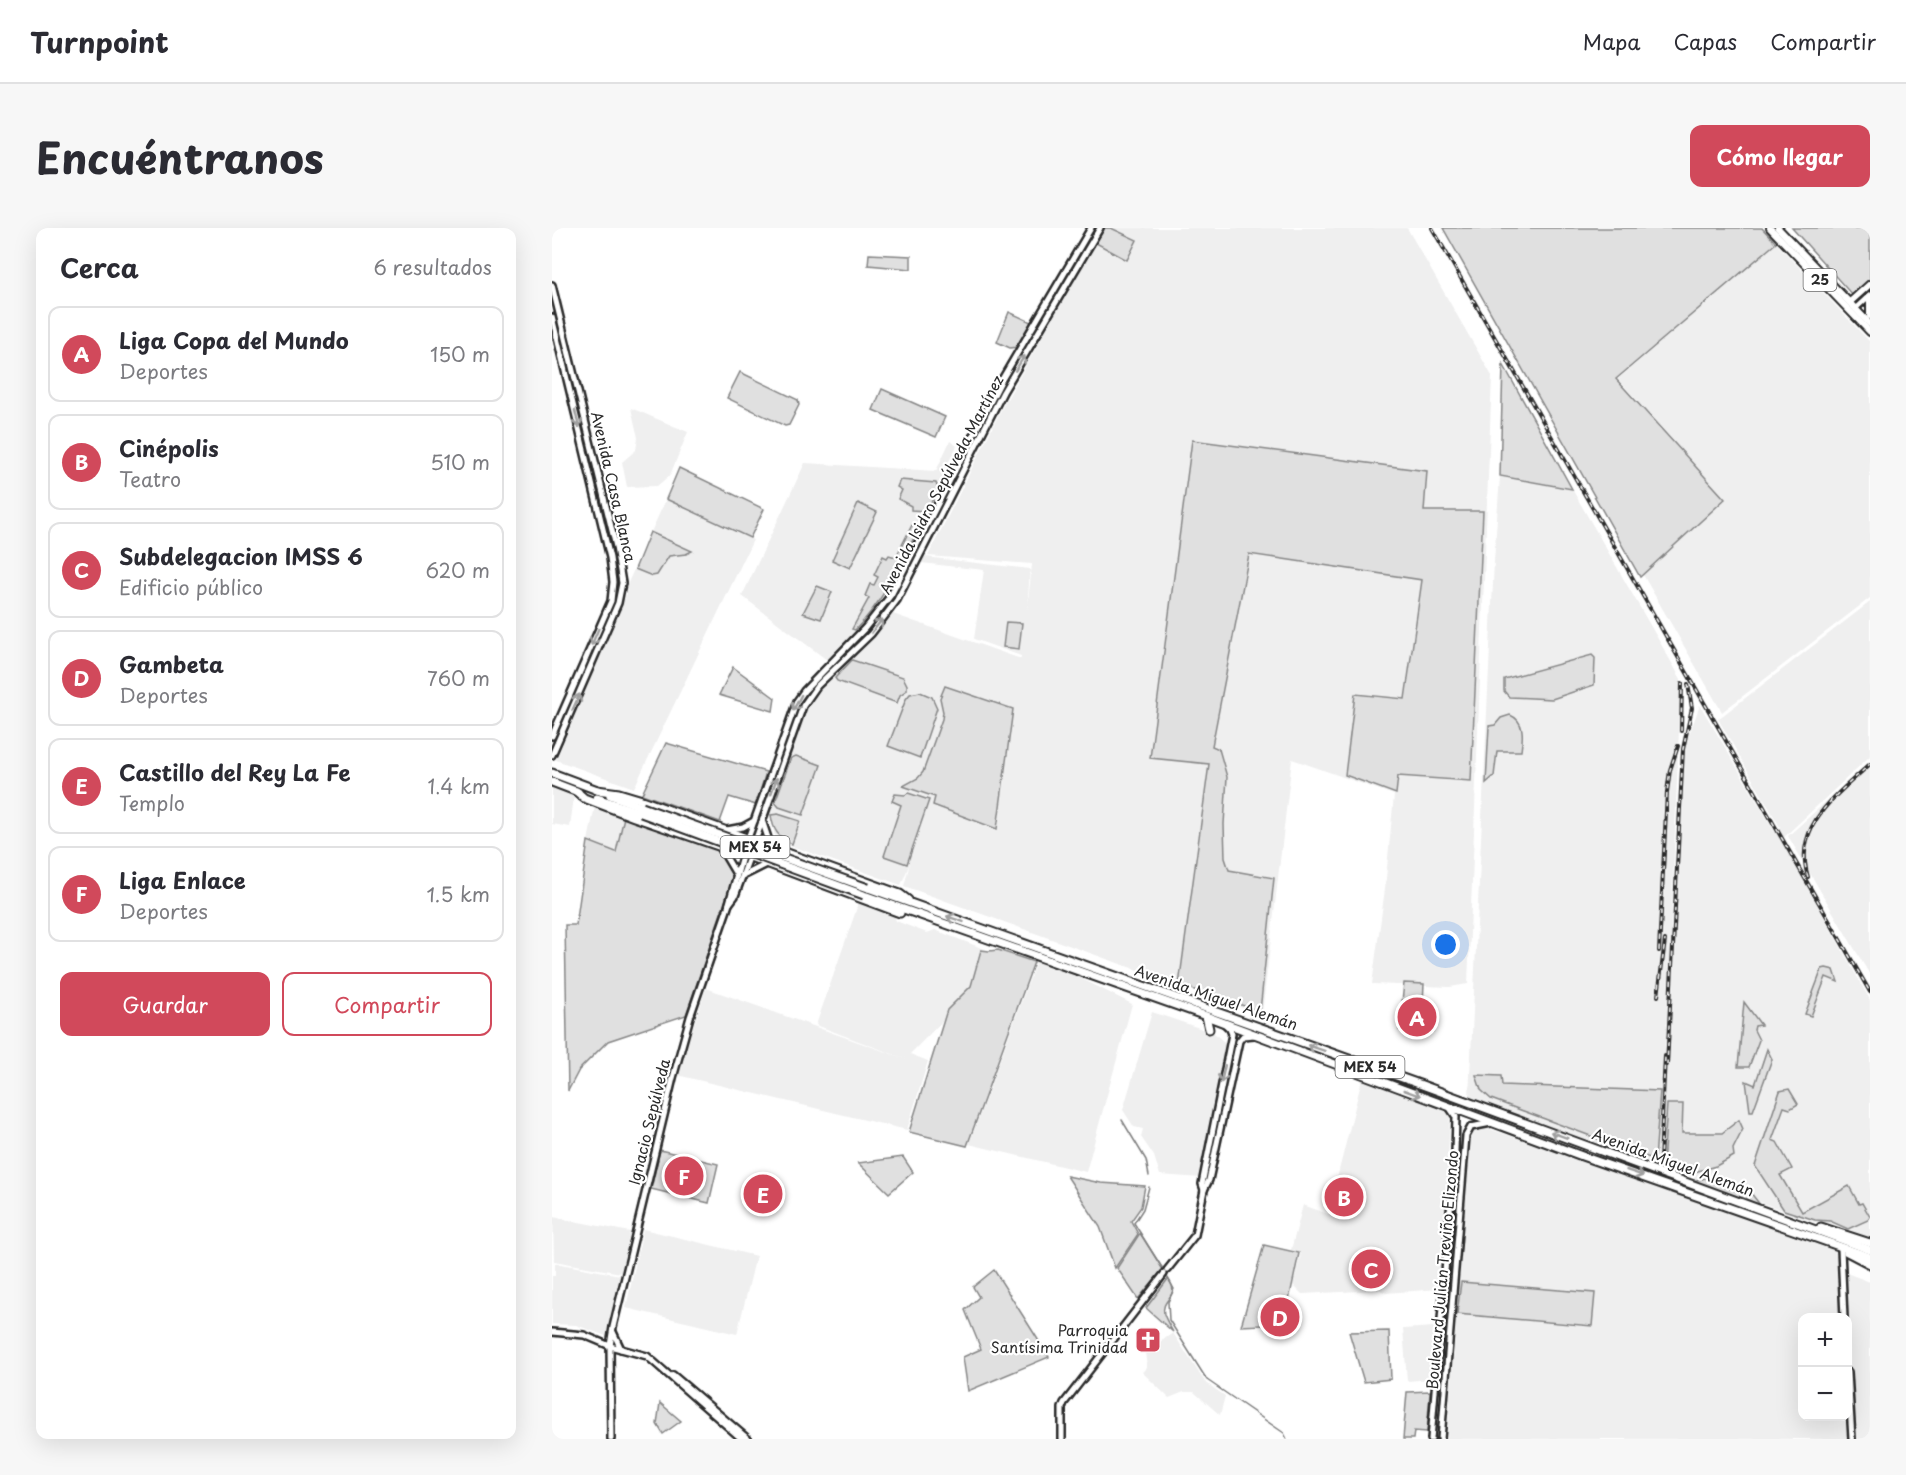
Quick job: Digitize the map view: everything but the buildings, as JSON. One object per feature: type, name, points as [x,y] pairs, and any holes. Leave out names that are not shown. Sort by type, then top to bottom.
[{"type":"highway","name":"Avenida Miguel Alemán","points":[[552,773],[641,810]]},
{"type":"highway","name":"Avenida Miguel Alemán","points":[[552,782],[641,810],[866,892],[931,920],[1051,960],[1448,1107],[1870,1257]]},
{"type":"highway","points":[[597,790],[633,797],[730,832],[900,894],[912,904]]},
{"type":"highway","points":[[576,791],[584,798],[606,807],[922,921],[931,920]]},
{"type":"highway","points":[[723,848],[732,845],[730,832]]},
{"type":"highway","points":[[771,866],[774,856],[781,851]]},
{"type":"highway","name":"Avenida Miguel Alemán","points":[[866,892],[912,904],[1432,1089],[1870,1250]]},
{"type":"highway","points":[[1206,1016],[1209,1029]]},
{"type":"highway","points":[[1810,1228],[1820,1227],[1870,1243]]},
{"type":"highway","points":[[1835,1244],[1870,1264]]},
{"type":"main road","name":"Avenida Isidro Sepúlveda Martínez","points":[[751,840],[754,821],[797,700],[866,628],[891,595],[1001,381],[1091,228]]},
{"type":"main road","name":"Avenida Isidro Sepúlveda Martínez","points":[[751,840],[762,821],[800,712],[807,699],[825,678],[871,634],[897,600],[1003,392],[1100,228]]},
{"type":"main road","name":"25","points":[[1770,228],[1870,332]]},
{"type":"main road","name":"25","points":[[1778,228],[1870,324]]},
{"type":"main road","name":"Avenida Casa Blanca","points":[[552,285],[616,547],[622,583],[618,603],[552,755]]},
{"type":"main road","points":[[1853,305],[1864,298],[1870,286]]},
{"type":"main road","points":[[1864,298],[1870,316]]},
{"type":"main road","name":"Avenida Casa Blanca","points":[[552,317],[610,558],[613,582],[611,601],[552,736]]},
{"type":"main road","points":[[928,521],[925,535],[929,538]]},
{"type":"main road","points":[[730,832],[754,821]]},
{"type":"main road","points":[[762,821],[771,847]]},
{"type":"main road","points":[[746,856],[751,840]]},
{"type":"main road","points":[[723,848],[736,874]]},
{"type":"main road","name":"Ignacio Sepúlveda","points":[[611,1439],[610,1346],[612,1331],[670,1088],[728,907],[736,874],[746,856]]},
{"type":"main road","name":"Ignacio Sepúlveda","points":[[728,907],[743,876],[746,856]]},
{"type":"main road","points":[[743,876],[771,866]]},
{"type":"main road","points":[[1204,1190],[1202,1184],[1232,1034],[1228,1027],[1220,1021]]},
{"type":"main road","points":[[1062,1439],[1064,1403],[1195,1235],[1239,1041],[1245,1036],[1258,1036]]},
{"type":"main road","name":"Boulevard Julián Treviño Elizondo","points":[[1431,1439],[1455,1152],[1456,1118],[1455,1113],[1448,1107]]},
{"type":"main road","name":"Boulevard Julián Treviño Elizondo","points":[[1441,1439],[1466,1136],[1469,1129],[1474,1126],[1493,1123]]},
{"type":"main road","points":[[1455,1152],[1457,1160],[1457,1252]]},
{"type":"main road","points":[[1841,1249],[1844,1313]]},
{"type":"main road","points":[[1444,1286],[1447,1290],[1449,1346]]},
{"type":"main road","points":[[612,1331],[621,1349]]},
{"type":"main road","points":[[552,1332],[584,1335],[610,1346],[644,1355],[673,1375],[748,1439]]},
{"type":"main road","points":[[664,1369],[742,1439]]},
{"type":"main road","points":[[1851,1421],[1852,1439]]},
{"type":"shaded area","points":[[1104,228],[1407,228],[1492,376],[1468,984],[1450,987],[1372,984],[1385,889],[1394,795],[1292,759],[1262,1015],[904,886],[910,863],[901,885],[783,843],[775,837],[769,810],[811,700],[893,614],[1021,659],[1021,656],[974,639],[984,570],[921,563],[925,557],[1030,569],[1027,612],[1032,564],[928,556],[1003,406]]},
{"type":"shaded area","points":[[1104,228],[1111,228],[1137,240],[1127,260],[1096,243]]},
{"type":"shaded area","points":[[1443,228],[1762,228],[1776,243],[1616,379],[1725,499],[1640,577]]},
{"type":"shaded area","points":[[1792,228],[1870,228],[1870,281],[1854,297]]},
{"type":"shaded area","points":[[1776,243],[1870,342],[1870,598],[1722,712],[1643,575],[1726,499],[1618,379]]},
{"type":"shaded area","points":[[869,254],[911,256],[911,269],[868,265]]},
{"type":"shaded area","points":[[1009,312],[1031,322],[1018,347],[1010,348],[997,342]]},
{"type":"shaded area","points":[[1503,364],[1572,489],[1500,476]]},
{"type":"shaded area","points":[[740,372],[798,400],[799,405],[789,425],[785,426],[727,398]]},
{"type":"shaded area","points":[[882,389],[945,417],[936,437],[873,410]]},
{"type":"shaded area","points":[[631,408],[688,432],[670,475],[657,486],[627,487],[622,462],[636,450],[638,438]]},
{"type":"shaded area","points":[[1192,440],[1427,471],[1424,511],[1483,511],[1471,781],[1398,776],[1396,794],[1345,775],[1355,694],[1405,699],[1422,580],[1249,554],[1212,746],[1219,749],[1227,777],[1224,824],[1225,858],[1229,870],[1274,878],[1260,1011],[1179,985],[1209,764],[1150,758]]},
{"type":"shaded area","points":[[950,441],[957,446],[947,465],[950,467],[947,472],[949,472],[887,593],[863,623],[827,660],[742,596],[805,463],[936,471]]},
{"type":"shaded area","points":[[679,468],[764,509],[750,538],[666,499]]},
{"type":"shaded area","points":[[1500,476],[1572,489],[1681,679],[1659,1166],[1469,1097]]},
{"type":"shaded area","points":[[900,480],[936,483],[938,489],[927,511],[911,510],[911,506],[898,499],[902,490],[897,487]]},
{"type":"shaded area","points":[[666,499],[753,540],[634,788],[556,760],[627,593],[626,587]]},
{"type":"shaded area","points":[[858,503],[877,512],[850,568],[832,560]]},
{"type":"shaded area","points":[[912,525],[920,526],[891,581],[875,607],[855,630],[852,629],[869,598],[865,596],[870,584],[874,585],[878,577],[874,575],[883,556],[896,557]]},
{"type":"shaded area","points":[[650,532],[692,551],[669,556],[657,575],[652,576],[635,569]]},
{"type":"shaded area","points":[[817,586],[832,592],[821,619],[803,613]]},
{"type":"shaded area","points":[[1870,602],[1870,756],[1781,840],[1870,1000],[1870,1237],[1834,1224],[1814,1222],[1661,1166],[1685,748],[1700,705],[1775,832],[1780,827],[1718,719]]},
{"type":"shaded area","points":[[1006,622],[1022,623],[1019,649],[1003,647]]},
{"type":"shaded area","points":[[1592,655],[1595,658],[1594,685],[1552,699],[1509,697],[1504,691],[1504,679]]},
{"type":"shaded area","points":[[852,660],[903,677],[907,690],[900,695],[897,703],[837,681],[835,678]]},
{"type":"shaded area","points":[[733,667],[775,698],[773,711],[719,695]]},
{"type":"shaded area","points":[[945,686],[1013,709],[997,829],[933,805],[935,797],[903,786],[918,778],[923,772],[942,719],[940,698]]},
{"type":"shaded area","points":[[920,692],[932,697],[937,708],[920,758],[888,746],[906,699],[910,694]]},
{"type":"shaded area","points":[[1510,715],[1521,725],[1521,751],[1497,751],[1494,776],[1486,783],[1489,726],[1495,725],[1501,718]]},
{"type":"shaded area","points":[[666,743],[766,772],[756,805],[729,797],[720,822],[642,794]]},
{"type":"shaded area","points":[[796,756],[821,765],[803,815],[779,807],[775,802],[791,758]]},
{"type":"shaded area","points":[[1870,762],[1870,975],[1788,836]]},
{"type":"shaded area","points":[[552,788],[574,797],[570,827],[552,824]]},
{"type":"shaded area","points":[[908,793],[929,800],[907,864],[884,856],[901,805],[892,801],[895,794]]},
{"type":"shaded area","points":[[595,806],[624,817],[616,852],[588,841]]},
{"type":"shaded area","points":[[778,814],[800,821],[792,844],[780,836],[773,825],[771,815]]},
{"type":"shaded area","points":[[624,817],[718,849],[729,864],[732,881],[686,1015],[608,1041],[579,1070],[568,1091],[565,925],[576,925],[588,841],[616,852]]},
{"type":"shaded area","points":[[859,902],[894,915],[896,921],[927,933],[935,930],[987,950],[975,988],[910,1054],[928,1061],[907,1130],[677,1075],[706,988],[906,1059],[816,1025]]},
{"type":"shaded area","points":[[981,950],[998,950],[1034,962],[967,1146],[909,1132],[947,1010],[971,986]]},
{"type":"shaded area","points":[[1036,962],[1070,973],[1132,1004],[1086,1172],[969,1144]]},
{"type":"shaded area","points":[[1822,969],[1834,970],[1838,982],[1826,977],[1811,1016],[1805,1014]]},
{"type":"shaded area","points":[[1404,983],[1424,984],[1423,1003],[1435,1003],[1433,1031],[1399,1030]]},
{"type":"shaded area","points":[[1744,1002],[1761,1025],[1755,1026],[1754,1030],[1759,1040],[1749,1067],[1738,1067]]},
{"type":"shaded area","points":[[1152,1012],[1214,1033],[1226,1047],[1201,1178],[1160,1175],[1154,1156],[1141,1137],[1143,1129],[1134,1127],[1123,1110]]},
{"type":"shaded area","points":[[1291,1042],[1623,1161],[1674,1182],[1592,1157],[1290,1046]]},
{"type":"shaded area","points":[[1767,1049],[1772,1059],[1753,1111],[1750,1111],[1746,1081],[1755,1085]]},
{"type":"shaded area","points":[[1476,1075],[1501,1076],[1502,1085],[1660,1091],[1655,1160],[1491,1099],[1481,1090]]},
{"type":"shaded area","points":[[1362,1079],[1450,1113],[1439,1289],[1386,1293],[1380,1290],[1302,1294],[1293,1285],[1301,1253],[1291,1250],[1303,1205],[1328,1214]]},
{"type":"shaded area","points":[[1789,1089],[1798,1104],[1790,1109],[1784,1107],[1772,1140],[1777,1142],[1792,1169],[1780,1175],[1802,1212],[1849,1186],[1859,1204],[1862,1203],[1870,1217],[1868,1220],[1848,1229],[1830,1221],[1815,1220],[1784,1210],[1755,1166],[1780,1091]]},
{"type":"shaded area","points":[[1667,1104],[1683,1104],[1682,1133],[1722,1133],[1739,1120],[1743,1129],[1733,1149],[1734,1156],[1716,1166],[1687,1174],[1663,1166]]},
{"type":"shaded area","points":[[1484,1127],[1835,1247],[1842,1313],[1798,1313],[1798,1421],[1850,1421],[1851,1439],[1447,1439],[1470,1138],[1476,1129]]},
{"type":"shaded area","points":[[660,1150],[718,1164],[709,1203],[651,1189]]},
{"type":"shaded area","points":[[903,1157],[913,1172],[889,1193],[858,1163]]},
{"type":"shaded area","points":[[1067,1176],[1101,1183],[1145,1186],[1141,1207],[1131,1221],[1138,1234],[1115,1268],[1100,1227]]},
{"type":"shaded area","points":[[1716,1176],[1721,1186],[1737,1191],[1747,1188],[1761,1206],[1691,1181]]},
{"type":"shaded area","points":[[553,1217],[630,1232],[621,1273],[554,1261]]},
{"type":"shaded area","points":[[643,1229],[756,1256],[737,1334],[626,1308]]},
{"type":"shaded area","points":[[1140,1233],[1163,1269],[1138,1299],[1117,1268]]},
{"type":"shaded area","points":[[1264,1245],[1299,1253],[1284,1324],[1241,1326]]},
{"type":"shaded area","points":[[555,1263],[620,1275],[606,1336],[576,1325],[552,1324],[552,1276],[555,1276]]},
{"type":"shaded area","points":[[994,1270],[1049,1357],[968,1391],[963,1357],[981,1349],[965,1310],[979,1297],[973,1287]]},
{"type":"shaded area","points":[[1844,1272],[1870,1282],[1870,1439],[1855,1439],[1852,1393],[1852,1313],[1847,1313]]},
{"type":"shaded area","points":[[1168,1279],[1173,1290],[1165,1304],[1164,1314],[1173,1332],[1146,1308]]},
{"type":"shaded area","points":[[1461,1282],[1595,1293],[1592,1326],[1457,1314]]},
{"type":"shaded area","points":[[1434,1327],[1431,1379],[1407,1381],[1403,1329]]},
{"type":"shaded area","points":[[1389,1331],[1391,1379],[1364,1382],[1349,1332]]},
{"type":"shaded area","points":[[1173,1333],[1205,1382],[1225,1396],[1220,1415],[1194,1392],[1184,1392],[1169,1398],[1142,1372],[1147,1367],[1145,1352]]},
{"type":"shaded area","points":[[1430,1391],[1427,1432],[1414,1431],[1413,1439],[1403,1439],[1407,1392]]},
{"type":"shaded area","points":[[660,1403],[681,1421],[663,1434],[657,1424]]},
{"type":"waterway","points":[[1122,1120],[1146,1160],[1149,1176]]},
{"type":"waterway","points":[[1149,1187],[1143,1209],[1134,1223],[1162,1268]]},
{"type":"waterway","points":[[1168,1278],[1174,1289],[1168,1302],[1169,1320],[1207,1380],[1284,1433],[1287,1439]]},
{"type":"railway","points":[[1432,228],[1870,992]]},
{"type":"railway","points":[[1681,731],[1682,683]]},
{"type":"railway","points":[[1667,1065],[1683,749],[1692,708],[1688,684]]},
{"type":"railway","points":[[1659,951],[1667,792],[1670,770],[1678,746]]},
{"type":"railway","points":[[1808,877],[1805,859],[1806,842],[1812,827],[1832,800],[1870,764]]},
{"type":"railway","points":[[1658,996],[1665,940]]},
{"type":"railway","points":[[1660,1161],[1665,1056]]},
{"type":"place","name":"Liga Copa del Mundo","points":[[1417,1017]]},
{"type":"place","name":"Liga Enlace","points":[[684,1176]]},
{"type":"place","name":"Castillo del Rey La Fe","points":[[763,1194]]},
{"type":"place","name":"Cinépolis","points":[[1344,1197]]},
{"type":"place","name":"Subdelegacion IMSS 6","points":[[1371,1269]]},
{"type":"place","name":"Gambeta","points":[[1280,1317]]},
{"type":"place","name":"Parroquia Santísima Trinidad","points":[[1148,1340]]}]
